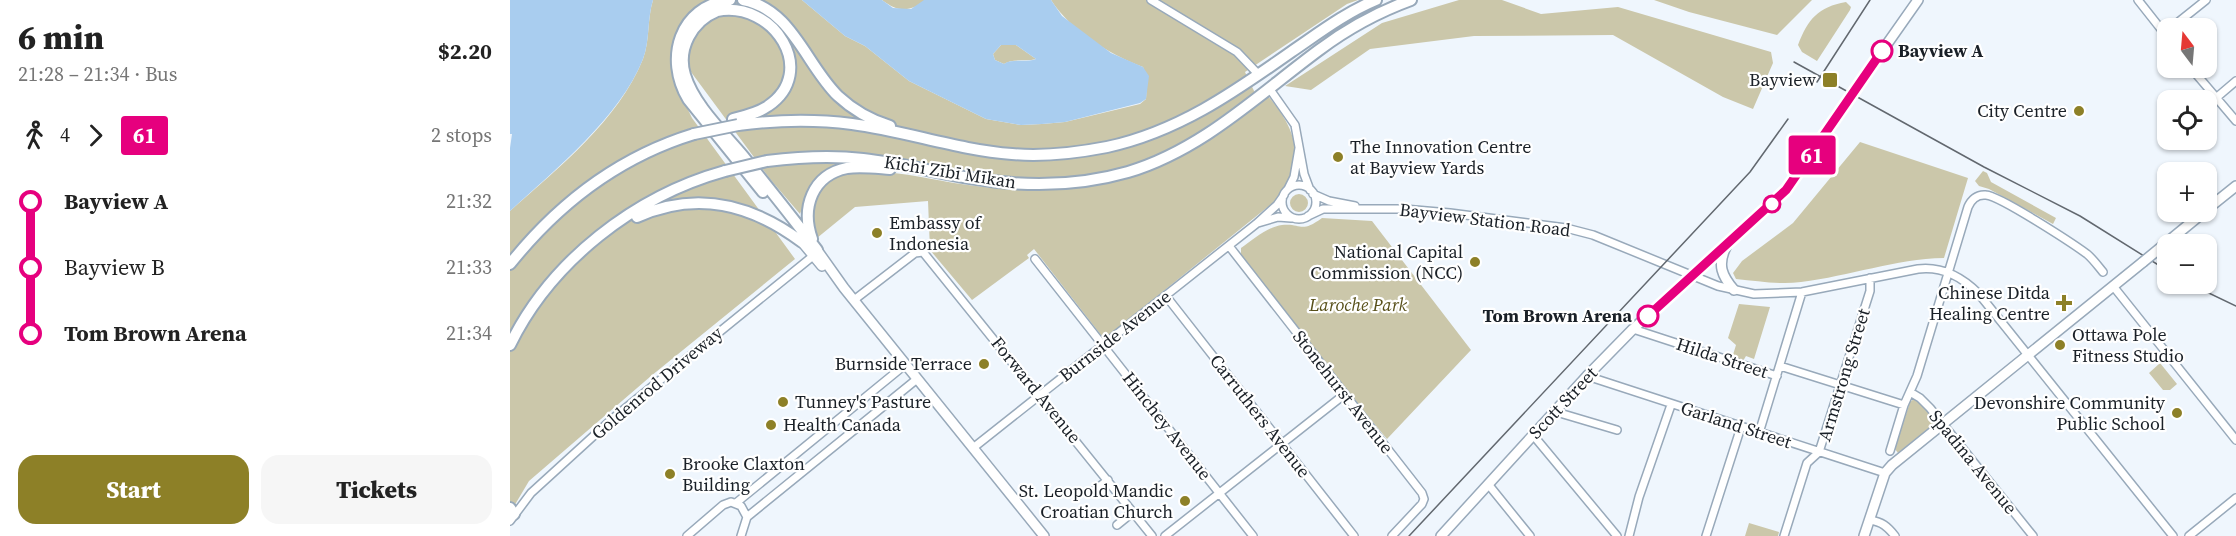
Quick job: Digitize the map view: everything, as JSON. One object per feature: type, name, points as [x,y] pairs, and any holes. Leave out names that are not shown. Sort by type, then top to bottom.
[{"type":"highway","points":[[730,0],[704,9],[687,25],[676,51],[678,78],[685,94],[699,115],[802,242]]},
{"type":"highway","points":[[743,0],[767,8],[780,19],[826,83],[838,96],[857,110],[880,122],[965,147]]},
{"type":"highway","name":"Kichi Zībī Mīkan","points":[[510,264],[552,217],[591,185],[644,154],[694,134],[736,122],[796,120],[838,122],[1012,154],[1049,155],[1086,151],[1126,142],[1183,121],[1215,104],[1335,21],[1376,0]]},
{"type":"highway","name":"Kichi Zībī Mīkan","points":[[510,345],[523,322],[569,264],[609,229],[660,197],[696,180],[767,161],[812,157],[854,158],[971,178],[1049,184],[1097,179],[1131,171],[1184,149],[1340,35],[1372,17],[1411,0]]},
{"type":"highway","points":[[736,122],[772,103],[785,84],[790,62],[786,42],[775,25],[758,13],[737,8],[722,10],[707,16],[693,30],[684,51],[686,76],[693,92],[815,253]]},
{"type":"highway","points":[[1259,75],[1269,88]]},
{"type":"highway","points":[[815,253],[807,223],[807,208],[812,192],[818,184],[835,172],[869,167],[971,178]]},
{"type":"highway","points":[[609,229],[662,207],[685,203],[710,203],[756,213],[802,242]]},
{"type":"main road","name":"Scott Street","points":[[1442,536],[1587,376],[1633,329],[1786,190],[1918,0]]},
{"type":"main road","points":[[2217,201],[2236,186]]},
{"type":"main road","points":[[1864,536],[1885,473],[1892,465],[2192,222]]},
{"type":"main road","points":[[1731,240],[1723,254],[1720,266],[1725,279],[1734,290]]},
{"type":"main road","points":[[802,242],[815,253],[854,300],[1044,536]]},
{"type":"street","points":[[1151,0],[1237,52],[1259,75]]},
{"type":"street","points":[[2138,0],[2157,21]]},
{"type":"street","points":[[2185,18],[2206,0]]},
{"type":"street","points":[[2200,78],[2210,90]]},
{"type":"street","points":[[2217,97],[2236,81]]},
{"type":"street","points":[[1269,88],[1293,120],[1300,145],[1304,174],[1315,204],[1308,216],[1300,219],[1293,218],[1284,210],[1285,194],[1294,177],[1300,145]]},
{"type":"street","points":[[2217,99],[2236,121]]},
{"type":"street","points":[[1285,194],[1290,188],[1298,186],[1312,192]]},
{"type":"street","name":"Bayview Station Road","points":[[1312,192],[1329,201],[1367,208]]},
{"type":"street","name":"Burnside Avenue","points":[[973,448],[1229,246],[1274,208],[1285,194]]},
{"type":"street","points":[[1890,451],[1904,405],[1917,376],[1969,204],[1976,197],[1990,196],[2007,204],[2090,256],[2103,272]]},
{"type":"street","name":"Bayview Station Road","points":[[1308,216],[1323,209],[1367,208],[1450,213],[1566,228],[1593,235],[1691,276],[1734,290],[1768,294],[1802,292],[1923,268],[1949,272]]},
{"type":"street","name":"Burnside Avenue","points":[[1256,224],[1278,217],[1293,218]]},
{"type":"street","name":"Stonehurst Avenue","points":[[1229,246],[1424,496],[1421,506],[1392,536]]},
{"type":"street","name":"Forward Avenue","points":[[854,300],[915,253],[921,251],[926,254],[1152,536]]},
{"type":"street","name":"Goldenrod Driveway","points":[[511,514],[611,420],[815,253]]},
{"type":"street","name":"Hinchey Avenue","points":[[1035,259],[1253,536]]},
{"type":"street","points":[[1949,272],[1974,289],[2174,536]]},
{"type":"street","name":"Armstrong Street","points":[[1784,536],[1808,464],[1813,456],[1820,452],[1870,291],[1870,278]]},
{"type":"street","points":[[2113,286],[2236,440]]},
{"type":"street","points":[[1759,433],[1802,292]]},
{"type":"street","name":"Carruthers Avenue","points":[[1166,296],[1354,536]]},
{"type":"street","name":"Hilda Street","points":[[1633,329],[1777,376]]},
{"type":"street","points":[[736,503],[906,364]]},
{"type":"street","name":"Hilda Street","points":[[1780,366],[1904,405]]},
{"type":"street","name":"Garland Street","points":[[1587,376],[1885,473]]},
{"type":"street","points":[[743,535],[747,517],[917,379]]},
{"type":"street","name":"Spadina Avenue","points":[[1910,392],[1921,398],[2033,536]]},
{"type":"street","points":[[1165,536],[1345,394]]},
{"type":"street","points":[[1629,536],[1639,497],[1671,405]]},
{"type":"street","points":[[1557,409],[1563,414],[1617,430]]},
{"type":"street","points":[[1706,536],[1741,427]]},
{"type":"street","points":[[1533,435],[1617,536]]},
{"type":"street","points":[[1091,493],[1108,480]]},
{"type":"street","points":[[1488,484],[1530,536]]},
{"type":"street","points":[[2189,536],[2236,498]]},
{"type":"street","points":[[687,536],[727,502],[741,506],[747,517]]},
{"type":"street","points":[[1117,525],[1133,512]]},
{"type":"street","points":[[1870,520],[1886,525],[1895,536]]},
{"type":"green space","points":[[653,0],[802,0],[845,36],[865,46],[909,81],[986,119],[1021,125],[1065,122],[1140,104],[1146,99],[1147,80],[1143,67],[1092,40],[1069,22],[1051,0],[1358,0],[1347,4],[1245,72],[1255,93],[1184,143],[1127,167],[1069,179],[1017,178],[865,154],[833,166],[811,183],[800,214],[770,179],[691,72],[671,65],[678,89],[692,118],[795,259],[651,376],[529,481],[510,513],[510,211],[586,142],[619,103],[643,59]]},
{"type":"green space","points":[[882,0],[924,0],[924,2],[913,8],[898,9]]},
{"type":"green space","points":[[1459,0],[1502,0],[1541,14],[1618,7],[1771,52],[1773,63],[1753,109],[1723,97],[1613,35],[1474,36],[1370,49],[1311,90],[1285,86],[1382,23]]},
{"type":"green space","points":[[1654,0],[1812,0],[1777,35],[1689,12]]},
{"type":"green space","points":[[1846,2],[1851,7],[1850,10],[1817,61],[1802,52],[1798,45],[1810,21],[1828,7]]},
{"type":"green space","points":[[1001,45],[1016,45],[1036,59],[1011,61],[1004,64],[995,60],[993,54]]},
{"type":"green space","points":[[1268,96],[1286,122],[1294,141],[1295,151],[1291,176],[1275,201],[1104,339],[1034,249],[1027,255],[1029,258],[972,300],[930,250],[928,201],[855,207],[817,238],[814,229],[812,212],[817,195],[822,187],[837,176],[863,171],[878,172],[1011,189],[1040,190],[1096,185],[1151,170],[1177,158],[1213,137]]},
{"type":"green space","points":[[1860,142],[1968,178],[1944,258],[1908,261],[1793,283],[1736,279],[1733,273],[1742,261],[1793,223]]},
{"type":"green space","points":[[1983,171],[1987,173],[1991,182],[2056,218],[2053,224],[1989,189],[1979,186],[1975,181]]},
{"type":"green space","points":[[1295,194],[1303,194],[1308,199],[1306,210],[1295,212],[1290,207],[1290,199]]},
{"type":"green space","name":"Laroche Park","points":[[1322,218],[1372,221],[1471,350],[1387,439],[1317,355],[1241,255],[1241,248],[1271,228],[1282,225],[1305,227]]},
{"type":"green space","points":[[1739,304],[1770,307],[1754,359],[1746,356],[1743,361],[1732,358],[1736,345],[1728,338]]},
{"type":"green space","points":[[2160,363],[2177,384],[2170,390],[2163,390],[2149,373]]},
{"type":"green space","points":[[1914,399],[1918,400],[1935,421],[1898,453],[1895,449],[1910,402]]},
{"type":"green space","points":[[1749,523],[1779,532],[1778,536],[1745,536]]},
{"type":"water","points":[[510,0],[653,0],[643,59],[619,101],[585,141],[510,211],[512,134],[510,134]]},
{"type":"water","points":[[802,0],[882,0],[893,8],[911,9],[924,0],[1051,0],[1062,16],[1111,53],[1143,67],[1149,76],[1146,99],[1140,103],[1065,122],[1021,125],[986,119],[909,81],[865,46],[845,36]],"holes":[[[1001,45],[1016,45],[1036,59],[1011,61],[1004,64],[995,60],[993,54]]]},
{"type":"tram line","points":[[1817,82],[1870,0]]},
{"type":"tram line","points":[[1794,62],[1984,167],[2080,216],[2157,264]]},
{"type":"tram line","points":[[1409,536],[1750,172],[1788,119]]},
{"type":"tram line","points":[[2211,294],[2236,306]]},
{"type":"bus line","name":"61","points":[[1648,316],[1678,286],[1777,200],[1796,179],[1882,51]]},
{"type":"place","name":"Bayview A","points":[[1882,51]]},
{"type":"place","name":"Bayview","points":[[1830,80]]},
{"type":"place","name":"City Centre","points":[[2079,111]]},
{"type":"place","name":"The Innovation Centre at Bayview Yards","points":[[1338,157]]},
{"type":"place","name":"Embassy of Indonesia","points":[[877,233]]},
{"type":"place","name":"National Capital Commission (NCC)","points":[[1475,262]]},
{"type":"place","name":"Chinese Ditda Healing Centre","points":[[2064,303]]},
{"type":"place","name":"Tom Brown Arena","points":[[1648,316]]},
{"type":"place","name":"Ottawa Pole Fitness Studio","points":[[2060,345]]},
{"type":"place","name":"Burnside Terrace","points":[[984,364]]},
{"type":"place","name":"Tunney's Pasture","points":[[783,402]]},
{"type":"place","name":"Devonshire Community Public School","points":[[2177,413]]},
{"type":"place","name":"Health Canada","points":[[771,425]]},
{"type":"place","name":"Brooke Claxton Building","points":[[670,474]]},
{"type":"place","name":"St. Leopold Mandic Croatian Church","points":[[1185,501]]}]
